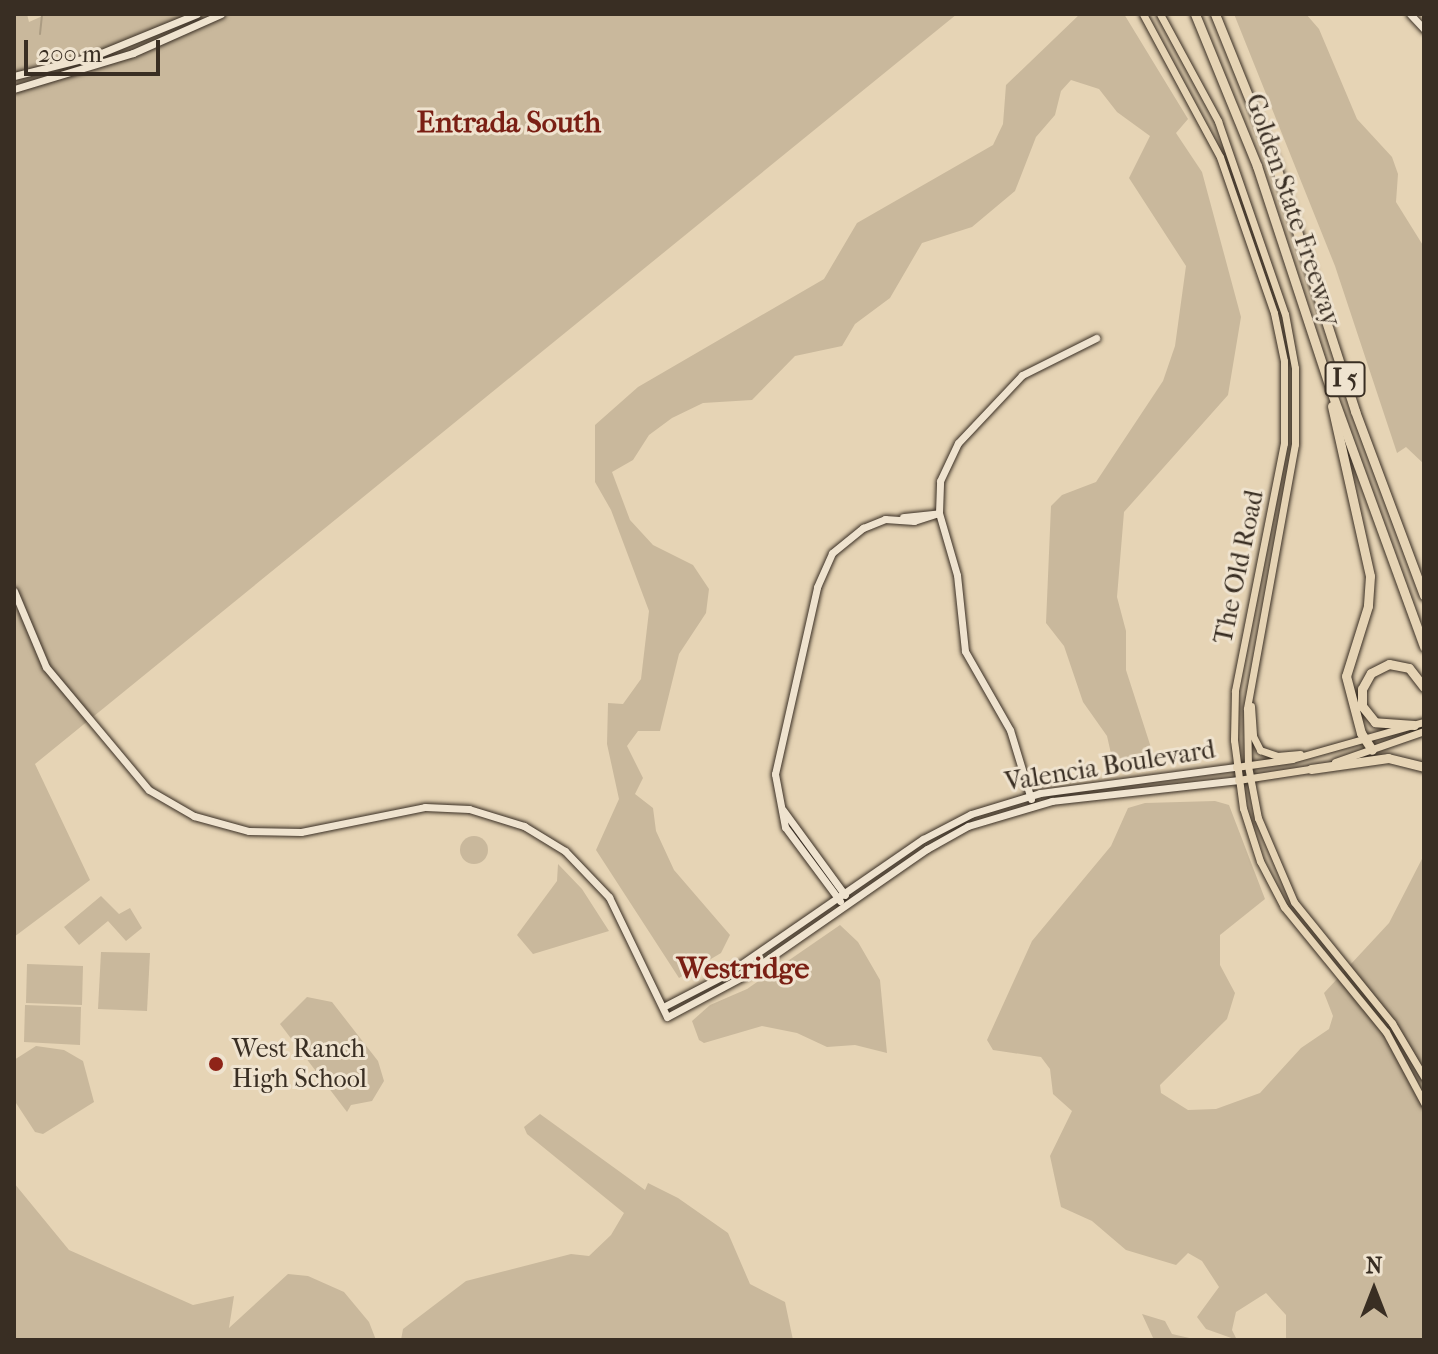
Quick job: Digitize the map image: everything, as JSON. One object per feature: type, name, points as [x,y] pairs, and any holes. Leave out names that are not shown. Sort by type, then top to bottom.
[{"type":"highway","name":"Golden State Freeway","points":[[1195,14],[1261,176],[1331,391],[1424,647]]},
{"type":"highway","name":"Golden State Freeway","points":[[1215,14],[1274,160],[1360,425],[1424,595]]},
{"type":"highway","points":[[1331,391],[1333,425],[1370,576],[1368,606],[1346,676],[1365,741],[1372,750]]},
{"type":"highway","points":[[1420,728],[1375,722],[1362,706],[1362,689],[1371,673],[1395,664],[1414,672],[1424,687]]},
{"type":"highway","points":[[1311,769],[1388,758],[1424,767]]},
{"type":"main road","name":"The Old Road","points":[[1143,14],[1220,157],[1274,313],[1284,361],[1282,457],[1235,691],[1238,780],[1260,861],[1304,933],[1386,1032],[1424,1103]]},
{"type":"main road","name":"The Old Road","points":[[1160,14],[1218,121],[1293,351],[1295,444],[1249,695],[1250,779],[1277,872],[1312,926],[1392,1023],[1424,1077]]},
{"type":"main road","points":[[1249,695],[1253,736],[1260,750],[1277,756],[1310,755]]},
{"type":"main road","name":"Valencia Boulevard","points":[[1236,767],[1310,755],[1420,728]]},
{"type":"main road","name":"Valencia Boulevard","points":[[1238,780],[1311,769],[1372,750],[1420,728]]},
{"type":"street","points":[[14,74],[81,61],[197,14]]},
{"type":"street","points":[[14,89],[133,53],[221,14]]},
{"type":"street","points":[[1410,14],[1424,29]]},
{"type":"street","points":[[1032,805],[1010,730],[965,651],[957,575],[939,513],[943,468],[958,443],[1031,368],[1096,338]]},
{"type":"street","points":[[847,904],[787,831],[775,784],[776,752],[825,566],[852,534],[874,522],[913,512],[939,513]]},
{"type":"street","points":[[14,591],[32,643],[60,686],[130,772],[168,802],[213,823],[249,831],[301,832],[425,807],[469,809],[516,822],[565,851],[601,887],[625,924],[663,1007]]},
{"type":"street","name":"Valencia Boulevard","points":[[1236,767],[1030,794],[954,822],[703,987],[663,1007],[667,1017],[708,997],[942,840],[1032,805],[1238,780]]},
{"type":"street","points":[[1304,933],[1312,926]]},
{"type":"shaded area","points":[[14,14],[27,14],[29,22],[47,14],[957,14],[35,764],[90,880],[14,937]]},
{"type":"shaded area","points":[[1080,14],[1124,14],[1188,119],[1176,133],[1202,172],[1241,317],[1228,395],[1124,512],[1117,597],[1126,631],[1126,670],[1155,760],[1112,758],[1107,736],[1083,702],[1064,646],[1046,623],[1051,506],[1062,495],[1096,482],[1163,381],[1175,346],[1186,266],[1129,178],[1150,136],[1117,112],[1099,89],[1071,80],[1061,91],[1055,115],[1036,137],[1015,191],[972,227],[922,243],[890,298],[855,324],[842,346],[795,356],[752,400],[703,403],[672,418],[649,435],[633,460],[612,472],[630,520],[653,545],[693,565],[709,589],[706,613],[679,654],[660,731],[638,731],[627,746],[643,778],[635,794],[653,808],[656,831],[674,870],[730,935],[721,953],[679,978],[596,850],[619,799],[607,744],[608,703],[623,704],[641,679],[649,611],[611,510],[595,482],[595,425],[638,387],[824,279],[857,223],[993,145],[1003,124],[1006,85]]},
{"type":"shaded area","points":[[1234,14],[1306,14],[1319,29],[1357,119],[1392,157],[1398,174],[1396,202],[1424,247],[1424,464],[1406,447],[1397,453],[1335,266]]},
{"type":"shaded area","points":[[1215,801],[1229,805],[1265,899],[1220,935],[1220,965],[1235,993],[1227,1019],[1160,1085],[1161,1093],[1188,1110],[1216,1109],[1260,1093],[1301,1048],[1329,1029],[1333,1016],[1324,993],[1389,923],[1424,855],[1424,1340],[1286,1340],[1286,1315],[1266,1293],[1236,1312],[1232,1330],[1237,1340],[1206,1329],[1197,1317],[1219,1287],[1202,1261],[1188,1253],[1176,1265],[1126,1250],[1092,1221],[1061,1207],[1050,1156],[1072,1111],[1053,1094],[1050,1069],[1041,1057],[993,1050],[987,1040],[1032,941],[1111,846],[1128,808],[1145,803]]},
{"type":"shaded area","points":[[474,836],[484,840],[488,850],[484,860],[474,864],[464,860],[460,850],[464,840]]},
{"type":"shaded area","points":[[558,864],[582,889],[609,931],[533,954],[517,935],[557,881]]},
{"type":"shaded area","points":[[101,896],[119,914],[130,908],[142,928],[126,941],[108,921],[79,945],[64,927]]},
{"type":"shaded area","points":[[840,925],[858,942],[880,980],[887,1053],[855,1045],[827,1047],[797,1033],[762,1026],[704,1043],[699,1040],[692,1021],[710,1005],[747,989]]},
{"type":"shaded area","points":[[101,952],[150,953],[147,1011],[98,1009]]},
{"type":"shaded area","points":[[27,964],[83,966],[82,1005],[26,1003]]},
{"type":"shaded area","points":[[307,997],[332,1002],[378,1061],[384,1081],[372,1101],[351,1105],[347,1112],[280,1024]]},
{"type":"shaded area","points":[[25,1005],[81,1007],[80,1045],[24,1042]]},
{"type":"shaded area","points":[[36,1046],[64,1050],[83,1061],[94,1102],[43,1134],[35,1132],[14,1100],[14,1060]]},
{"type":"shaded area","points":[[540,1114],[645,1190],[648,1183],[678,1198],[728,1233],[750,1284],[785,1302],[793,1340],[401,1340],[403,1329],[466,1281],[571,1254],[589,1256],[611,1235],[624,1213],[527,1134],[524,1127]]},
{"type":"shaded area","points":[[14,1183],[69,1250],[193,1305],[234,1296],[229,1328],[288,1274],[308,1276],[344,1292],[369,1322],[376,1340],[14,1340]]},
{"type":"shaded area","points":[[1142,1314],[1165,1321],[1172,1334],[1198,1340],[1154,1340]]},
{"type":"waterway","points":[[40,34],[42,14]]},
{"type":"place","name":"West Ranch High School","points":[[216,1064]]},
{"type":"district","name":"Entrada South","points":[[509,123]]},
{"type":"district","name":"Westridge","points":[[743,969]]}]
